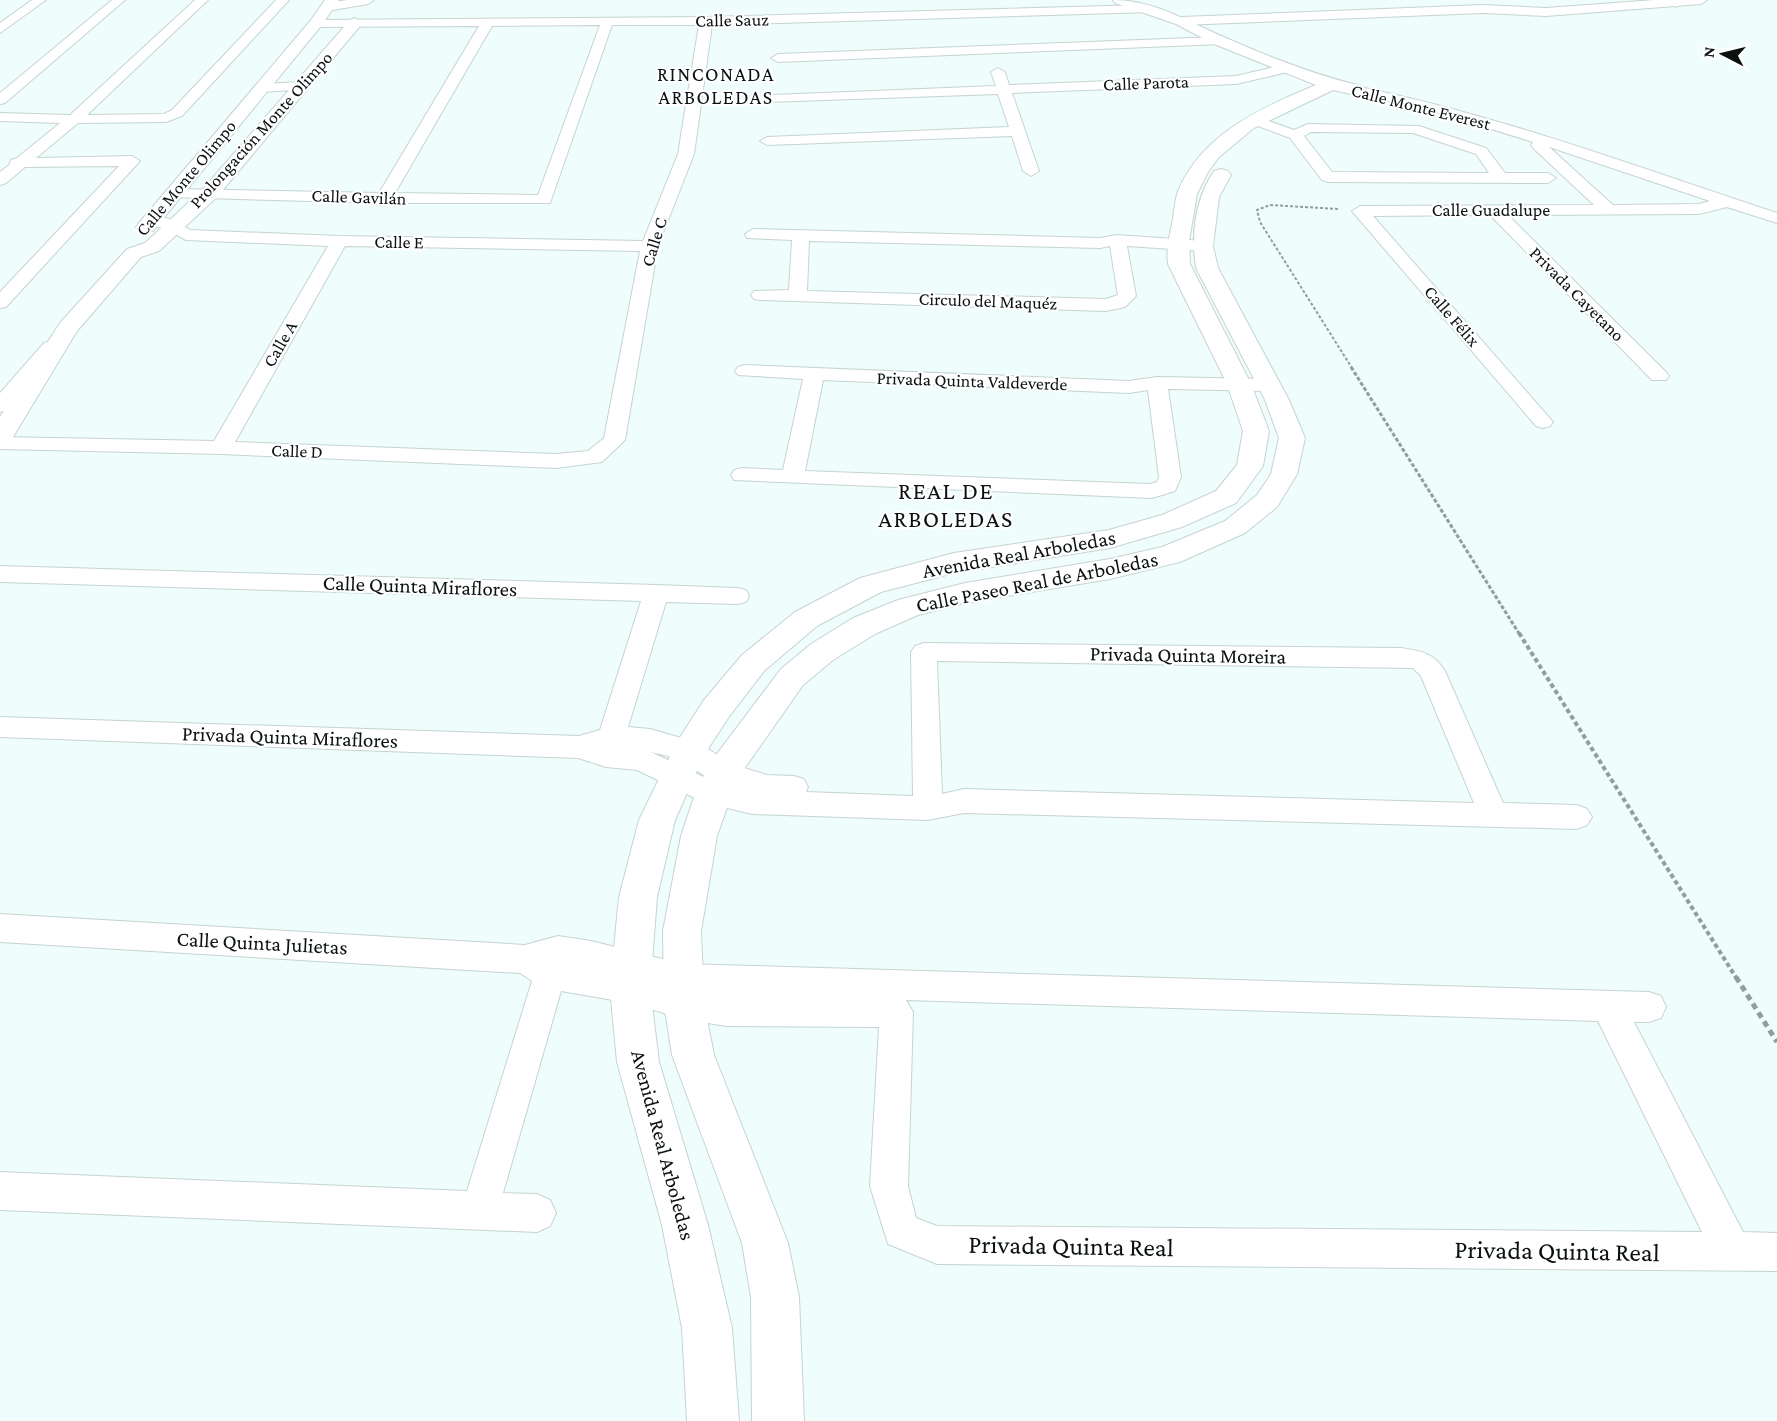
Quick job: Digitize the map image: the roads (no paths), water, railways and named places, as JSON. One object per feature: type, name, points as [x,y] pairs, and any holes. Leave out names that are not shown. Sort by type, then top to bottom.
[{"type":"street","points":[[0,29],[40,0]]},
{"type":"street","points":[[0,100],[119,0]]},
{"type":"street","points":[[0,180],[74,119],[202,0]]},
{"type":"street","points":[[0,117],[166,118],[177,113],[283,0]]},
{"type":"street","points":[[329,3],[368,0]]},
{"type":"street","name":"Calle Monte Everest","points":[[1120,0],[1181,21],[1219,41],[1287,68],[1343,87],[1476,118],[1777,218]]},
{"type":"street","points":[[1471,0],[1483,9]]},
{"type":"street","points":[[1571,0],[1587,10]]},
{"type":"street","points":[[1181,21],[1483,9],[1546,12],[1701,0]]},
{"type":"street","name":"Calle Monte Olimpo","points":[[0,406],[134,253],[128,246],[316,23],[329,3]]},
{"type":"street","name":"Calle Sauz","points":[[316,23],[706,21],[988,33],[1148,9]]},
{"type":"street","name":"Calle C","points":[[594,457],[614,440],[649,246],[686,154],[706,21]]},
{"type":"street","name":"Calle Gavilán","points":[[174,194],[544,200],[607,22]]},
{"type":"street","name":"Prolongación Monte Olimpo","points":[[134,253],[152,247],[172,225],[210,193],[355,23]]},
{"type":"street","points":[[384,198],[488,23]]},
{"type":"street","points":[[988,33],[1031,171]]},
{"type":"street","points":[[778,58],[988,33],[1219,41]]},
{"type":"street","name":"Calle Parota","points":[[772,99],[1236,80],[1287,68]]},
{"type":"street","points":[[262,88],[302,86]]},
{"type":"street","name":"Calle Paseo Real de Arboledas","points":[[778,1421],[775,1298],[765,1243],[693,1054],[683,991],[682,931],[699,836],[717,784],[792,677],[822,652],[864,626],[909,607],[965,593],[1110,569],[1170,555],[1235,527],[1267,501],[1284,474],[1293,438],[1258,392],[1207,268],[1190,250],[1209,197],[1222,172],[1244,146],[1343,87]]},
{"type":"street","points":[[1280,124],[1328,177],[1548,178]]},
{"type":"street","points":[[1280,124],[1414,129],[1481,151],[1502,178]]},
{"type":"street","points":[[767,141],[1018,131]]},
{"type":"street","points":[[1530,137],[1608,209]]},
{"type":"street","points":[[1,164],[34,152]]},
{"type":"street","points":[[1,164],[132,161],[4,294]]},
{"type":"street","name":"Calle Guadalupe","points":[[1360,211],[1699,209],[1726,202]]},
{"type":"street","name":"Calle Félix","points":[[1360,211],[1544,422]]},
{"type":"street","name":"Privada Cayetano","points":[[1495,211],[1659,376]]},
{"type":"street","name":"Calle E","points":[[152,220],[172,225],[186,235],[339,241],[649,246]]},
{"type":"street","points":[[753,234],[1112,244],[1190,250]]},
{"type":"street","points":[[798,296],[801,236]]},
{"type":"street","name":"Calle A","points":[[221,448],[339,241]]},
{"type":"street","name":"Circulo del Maquéz","points":[[760,295],[1106,305],[1119,303],[1127,296],[1112,244]]},
{"type":"street","points":[[0,437],[68,328]]},
{"type":"street","name":"Privada Quinta Valdeverde","points":[[745,371],[1258,392]]},
{"type":"street","points":[[793,475],[814,374]]},
{"type":"street","points":[[742,475],[793,475],[1152,491],[1167,486],[1170,477],[1158,389]]},
{"type":"street","name":"Avenida Real Arboledas","points":[[713,1421],[707,1328],[685,1225],[638,1062],[632,978],[638,897],[657,820],[682,764],[716,709],[753,663],[806,619],[872,585],[954,563],[1110,539],[1172,521],[1226,497],[1250,466],[1256,431],[1258,392]]},
{"type":"street","name":"Calle D","points":[[0,443],[221,448],[556,461],[594,457]]},
{"type":"street","name":"Calle Quinta Miraflores","points":[[4,580],[656,593]]},
{"type":"street","points":[[610,746],[656,593],[737,596]]},
{"type":"street","name":"Privada Quinta Moreira","points":[[929,800],[924,652],[1401,657],[1422,660],[1432,671],[1493,814]]},
{"type":"street","name":"Privada Quinta Miraflores","points":[[0,727],[579,747],[610,746],[641,760],[682,764]]},
{"type":"street","points":[[682,764],[752,802],[929,800],[1577,817]]},
{"type":"street","name":"Calle Quinta Julietas","points":[[0,928],[544,961],[632,978]]},
{"type":"street","points":[[480,1209],[544,961]]},
{"type":"street","name":"Privada Quinta Real","points":[[632,978],[683,991],[726,1011],[896,1012],[890,1186],[901,1231],[938,1245],[1777,1252]]},
{"type":"street","name":"Privada Quinta Real","points":[[683,991],[1607,1004],[1649,1007]]},
{"type":"street","points":[[1607,1004],[1733,1253]]},
{"type":"street","points":[[0,1191],[537,1213]]},
{"type":"district","name":"RINCONADA ARBOLEDAS","points":[[716,86]]},
{"type":"district","name":"REAL DE ARBOLEDAS","points":[[946,504]]}]
